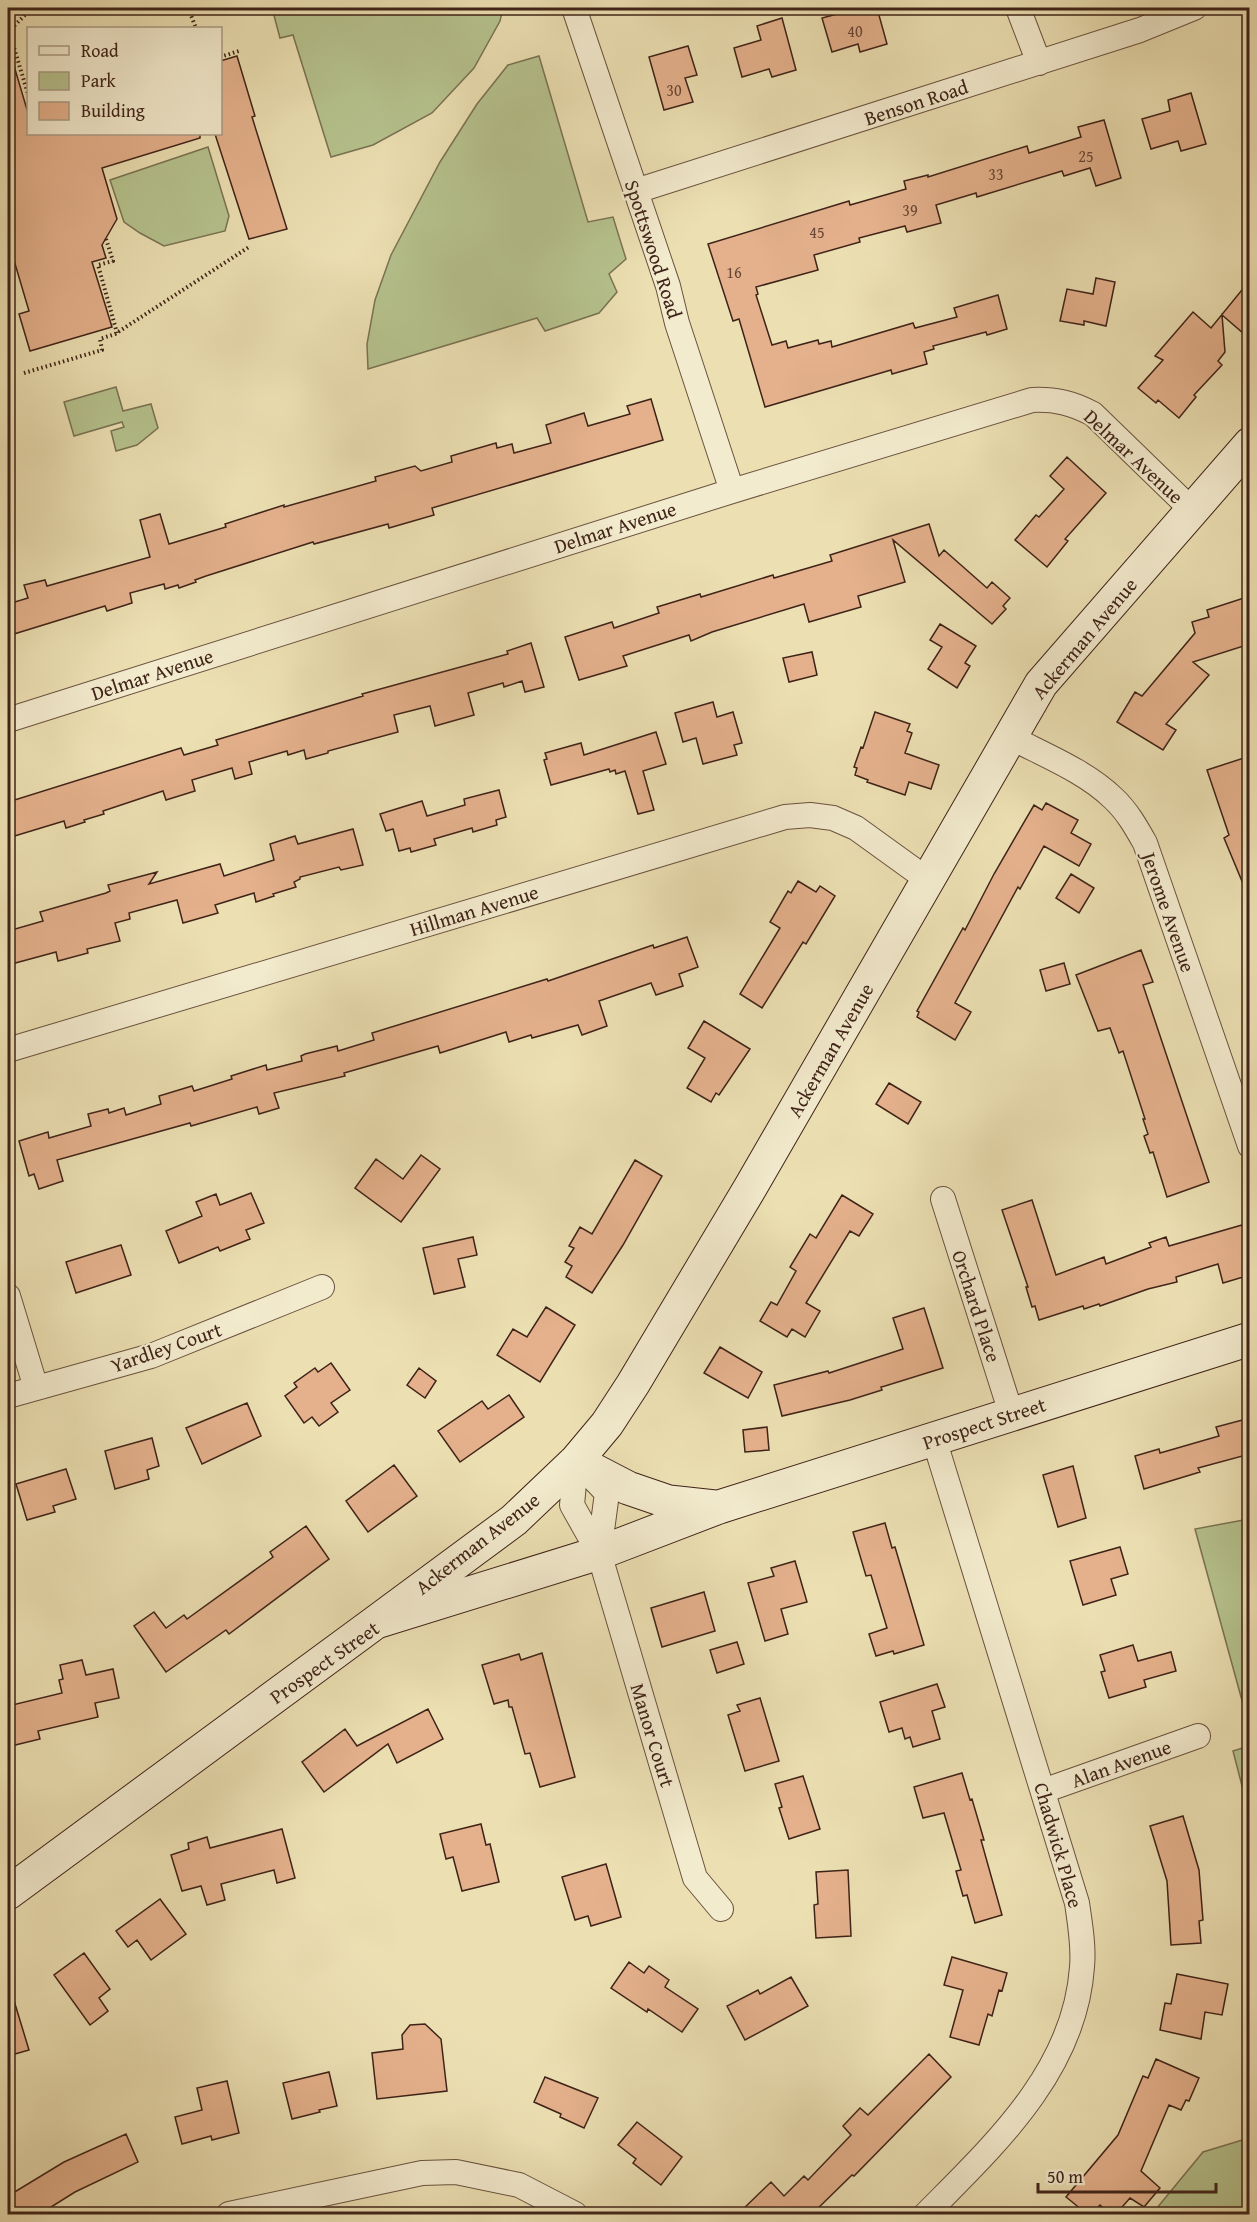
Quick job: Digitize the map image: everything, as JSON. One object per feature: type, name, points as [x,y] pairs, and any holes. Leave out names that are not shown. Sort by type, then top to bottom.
[{"type":"main road","name":"Ackerman Avenue","points":[[376,1622],[514,1520],[576,1461],[607,1424],[750,1188],[1041,684],[1250,444]]},
{"type":"main road","name":"Prospect Street","points":[[8,1893],[376,1622],[599,1553],[719,1507],[1250,1339]]},
{"type":"main road","name":"Prospect Street","points":[[576,1461],[628,1488],[669,1502],[719,1507]]},
{"type":"street","name":"Spottswood Road","points":[[574,8],[636,191],[732,490]]},
{"type":"street","points":[[1018,8],[1039,63]]},
{"type":"street","name":"Benson Road","points":[[636,191],[1140,30],[1194,8]]},
{"type":"street","name":"Delmar Avenue","points":[[8,720],[732,490],[1032,400],[1053,399],[1073,404],[1093,414],[1192,510]]},
{"type":"street","name":"Jerome Avenue","points":[[1010,737],[1088,779],[1113,798],[1130,817],[1145,843],[1250,1146]]},
{"type":"street","name":"Hillman Avenue","points":[[8,1050],[785,817],[810,815],[833,818],[856,828],[928,880]]},
{"type":"street","name":"Orchard Place","points":[[943,1199],[1011,1413]]},
{"type":"street","name":"Yardley Court","points":[[8,1396],[151,1356],[322,1287]]},
{"type":"street","points":[[8,1296],[36,1388]]},
{"type":"street","name":"Chadwick Place","points":[[926,2214],[998,2141],[1027,2106],[1052,2066],[1068,2030],[1077,2001],[1082,1967],[1082,1933],[1077,1903],[934,1439]]},
{"type":"street","name":"Manor Court","points":[[576,1461],[607,1493],[599,1553]]},
{"type":"street","name":"Manor Court","points":[[576,1461],[572,1505],[599,1553],[695,1878],[721,1909]]},
{"type":"street","name":"Alan Avenue","points":[[1044,1791],[1198,1736]]},
{"type":"street","points":[[229,2214],[422,2173],[456,2172],[519,2185],[575,2214]]},
{"type":"path","points":[[27,91],[8,32],[32,8]]},
{"type":"path","points":[[188,8],[196,27]]},
{"type":"path","points":[[222,56],[239,51]]},
{"type":"path","points":[[106,239],[113,261],[98,265],[117,333]]},
{"type":"path","points":[[24,373],[102,350],[99,339],[117,333],[249,247]]},
{"type":"path","points":[[8,261],[14,259]]},
{"type":"green space","points":[[272,8],[503,8],[500,21],[474,68],[432,113],[373,145],[331,157],[293,35],[280,38]]},
{"type":"green space","points":[[539,56],[588,222],[613,217],[626,259],[609,274],[617,292],[599,313],[545,331],[537,318],[368,369],[367,344],[375,300],[391,255],[440,162],[477,104],[508,65]]},
{"type":"green space","points":[[208,147],[229,216],[225,231],[164,246],[124,222],[110,180]]},
{"type":"green space","points":[[116,387],[123,411],[151,404],[158,428],[137,445],[116,451],[111,431],[124,427],[122,422],[74,436],[64,402]]},
{"type":"green space","points":[[1250,1519],[1249,1726],[1195,1529]]},
{"type":"green space","points":[[1250,1746],[1249,1813],[1233,1751]]},
{"type":"green space","points":[[1249,2138],[1249,2214],[1152,2214],[1203,2152]]},
{"type":"building","points":[[860,8],[877,8],[887,44],[860,52],[858,44],[832,52],[822,18]]},
{"type":"building","points":[[782,18],[796,70],[772,77],[769,69],[742,77],[734,48],[761,40],[757,26]]},
{"type":"building","points":[[688,46],[697,75],[685,78],[693,102],[664,110],[649,57]]},
{"type":"building","points":[[237,56],[255,116],[252,117],[287,229],[249,239],[215,135],[222,135],[222,60]]},
{"type":"building","points":[[12,59],[27,110],[27,135],[200,135],[200,138],[102,168],[117,219],[102,245],[106,258],[92,262],[112,327],[30,351],[19,314],[29,311],[8,240],[8,60]]},
{"type":"building","points":[[1191,93],[1206,144],[1181,151],[1178,141],[1151,149],[1142,119],[1170,111],[1168,100]]},
{"type":"building","points":[[1104,120],[1121,178],[1096,186],[1090,168],[1064,176],[1062,171],[977,197],[976,193],[936,205],[941,223],[907,232],[905,226],[859,238],[860,242],[814,255],[818,270],[756,287],[758,294],[756,295],[772,345],[786,341],[788,348],[818,340],[819,344],[831,341],[832,347],[913,323],[915,328],[957,317],[954,308],[998,295],[1007,329],[933,346],[934,349],[924,352],[927,364],[892,374],[891,370],[765,407],[739,319],[733,321],[708,244],[849,201],[850,205],[906,189],[904,181],[928,175],[928,177],[1027,146],[1029,153],[1081,137],[1078,127]]},
{"type":"building","points":[[1096,278],[1115,282],[1106,326],[1084,321],[1084,325],[1060,321],[1067,289],[1093,294]]},
{"type":"building","points":[[1250,280],[1250,339],[1222,315],[1225,352],[1218,361],[1222,365],[1194,395],[1196,397],[1179,418],[1158,400],[1156,403],[1138,388],[1163,360],[1155,356],[1193,312],[1211,328]]},
{"type":"building","points":[[651,399],[663,440],[432,508],[434,515],[389,528],[388,524],[314,544],[313,542],[206,576],[179,588],[178,585],[165,589],[164,584],[130,593],[132,603],[107,611],[105,606],[14,634],[8,604],[28,598],[24,585],[45,580],[47,586],[150,557],[140,520],[160,514],[169,544],[226,527],[225,524],[284,505],[284,507],[376,481],[375,477],[415,466],[421,471],[452,462],[451,456],[496,443],[497,448],[512,444],[514,453],[551,443],[546,425],[584,413],[588,426],[630,414],[627,406]]},
{"type":"building","points":[[1067,457],[1106,493],[1065,539],[1068,541],[1047,567],[1015,540],[1036,515],[1039,517],[1064,489],[1050,476]]},
{"type":"building","points":[[929,524],[939,556],[944,550],[987,588],[992,582],[1010,598],[1003,606],[1006,609],[992,624],[893,540],[905,582],[858,596],[861,607],[809,622],[804,604],[712,632],[691,641],[689,635],[623,656],[627,666],[579,680],[565,637],[612,622],[614,628],[659,613],[657,607],[832,561],[830,555]]},
{"type":"building","points":[[1250,596],[1250,644],[1193,662],[1209,675],[1166,724],[1176,730],[1163,750],[1117,722],[1135,692],[1142,696],[1195,633],[1192,622],[1209,617],[1207,610]]},
{"type":"building","points":[[940,624],[976,646],[965,663],[970,666],[957,688],[928,669],[942,647],[930,640]]},
{"type":"building","points":[[531,643],[544,687],[525,692],[522,681],[504,687],[503,683],[468,693],[474,715],[435,726],[430,706],[394,715],[398,732],[306,759],[304,750],[288,755],[287,751],[249,762],[252,774],[235,779],[232,768],[192,780],[195,791],[166,800],[163,791],[103,811],[104,814],[66,828],[64,821],[8,838],[8,802],[181,748],[184,755],[218,745],[216,740],[363,696],[362,694],[508,654],[507,651]]},
{"type":"building","points":[[812,652],[817,675],[789,682],[783,658]]},
{"type":"building","points":[[713,702],[717,717],[733,712],[742,743],[734,745],[737,755],[703,764],[696,738],[683,742],[675,713]]},
{"type":"building","points":[[875,712],[910,724],[907,731],[912,733],[905,753],[939,765],[931,789],[909,782],[905,795],[867,782],[868,780],[855,775],[857,768],[854,767]]},
{"type":"building","points":[[656,732],[666,764],[643,771],[654,810],[638,814],[625,771],[616,774],[615,770],[610,772],[609,769],[551,785],[544,760],[547,759],[545,753],[581,743],[584,755]]},
{"type":"building","points":[[1250,756],[1249,898],[1224,838],[1229,835],[1207,770]]},
{"type":"building","points":[[499,790],[506,817],[496,820],[497,825],[473,832],[472,828],[434,839],[436,845],[411,852],[410,848],[399,851],[393,829],[386,831],[380,814],[422,801],[427,816],[465,805],[464,799]]},
{"type":"building","points":[[1046,803],[1078,820],[1071,833],[1091,844],[1079,866],[1044,846],[1020,889],[1018,887],[955,1003],[971,1012],[955,1040],[917,1017],[919,1012],[917,1011],[1034,805],[1042,810]]},
{"type":"building","points":[[353,829],[363,865],[341,870],[339,867],[300,877],[294,882],[296,887],[273,894],[274,896],[256,902],[254,893],[215,905],[218,913],[183,923],[177,900],[129,913],[130,919],[115,923],[120,941],[87,949],[88,953],[58,961],[56,952],[8,965],[8,931],[43,921],[40,912],[106,893],[110,891],[108,885],[157,872],[149,884],[220,864],[224,876],[274,860],[270,844],[295,836],[298,844]]},
{"type":"building","points":[[1071,874],[1094,888],[1079,913],[1056,898]]},
{"type":"building","points":[[798,881],[816,892],[820,886],[835,896],[806,944],[803,942],[762,1008],[740,994],[780,928],[770,922],[788,891],[791,893]]},
{"type":"building","points":[[687,937],[698,967],[679,974],[683,986],[656,995],[651,983],[599,1001],[607,1026],[582,1035],[578,1025],[509,1042],[506,1032],[440,1053],[438,1046],[344,1073],[345,1076],[274,1093],[279,1108],[259,1114],[257,1107],[57,1160],[63,1181],[39,1189],[34,1174],[29,1176],[19,1141],[48,1132],[49,1138],[91,1126],[88,1114],[108,1109],[109,1113],[124,1108],[126,1115],[161,1104],[159,1096],[192,1086],[194,1091],[266,1065],[267,1070],[302,1061],[301,1056],[305,1054],[337,1046],[338,1051],[374,1040],[372,1033],[547,979],[548,981],[653,945],[654,948]]},
{"type":"building","points":[[1141,950],[1153,982],[1143,985],[1209,1182],[1167,1197],[1153,1152],[1150,1153],[1144,1136],[1148,1134],[1143,1119],[1145,1119],[1123,1051],[1119,1053],[1110,1028],[1098,1031],[1076,975]]},
{"type":"building","points":[[1064,963],[1070,984],[1046,991],[1040,970]]},
{"type":"building","points":[[704,1021],[750,1049],[719,1095],[716,1093],[711,1102],[687,1088],[705,1058],[688,1048]]},
{"type":"building","points":[[889,1083],[921,1102],[908,1124],[876,1104]]},
{"type":"building","points":[[421,1155],[440,1169],[401,1222],[355,1188],[376,1159],[403,1179]]},
{"type":"building","points":[[635,1160],[662,1176],[623,1245],[592,1293],[566,1277],[572,1266],[565,1262],[574,1248],[569,1246],[580,1227],[592,1234]]},
{"type":"building","points":[[251,1193],[264,1223],[246,1230],[250,1239],[220,1251],[218,1247],[179,1263],[166,1231],[202,1216],[196,1202],[216,1194],[220,1205]]},
{"type":"building","points":[[842,1195],[873,1214],[859,1236],[850,1231],[806,1303],[820,1311],[805,1337],[792,1329],[787,1337],[760,1321],[771,1302],[777,1305],[796,1271],[790,1267],[810,1234],[816,1238]]},
{"type":"building","points":[[1032,1200],[1056,1275],[1104,1257],[1106,1264],[1151,1247],[1149,1243],[1166,1237],[1169,1246],[1242,1225],[1250,1250],[1250,1275],[1223,1283],[1218,1264],[1176,1277],[1177,1282],[1148,1289],[1100,1306],[1099,1304],[1084,1309],[1083,1306],[1039,1320],[1035,1306],[1032,1307],[1026,1287],[1028,1287],[1002,1210]]},
{"type":"building","points":[[473,1237],[477,1255],[458,1259],[465,1287],[434,1294],[423,1248]]},
{"type":"building","points":[[121,1245],[131,1275],[76,1293],[66,1262]]},
{"type":"building","points":[[546,1307],[575,1325],[540,1382],[497,1355],[513,1329],[527,1337]]},
{"type":"building","points":[[924,1308],[943,1368],[881,1387],[882,1390],[850,1400],[782,1416],[774,1385],[828,1371],[829,1373],[903,1349],[893,1318]]},
{"type":"building","points":[[720,1347],[762,1372],[748,1398],[704,1373]]},
{"type":"building","points":[[331,1363],[350,1390],[331,1403],[338,1412],[319,1426],[312,1417],[304,1423],[285,1396],[297,1387],[294,1383],[315,1368],[318,1372]]},
{"type":"building","points":[[419,1368],[436,1381],[425,1398],[407,1385]]},
{"type":"building","points":[[509,1395],[524,1417],[460,1462],[438,1431],[482,1401],[488,1409]]},
{"type":"building","points":[[247,1403],[261,1436],[202,1464],[186,1428]]},
{"type":"building","points":[[1250,1418],[1250,1454],[1198,1468],[1200,1472],[1144,1489],[1135,1456],[1159,1449],[1160,1453],[1219,1436],[1216,1427]]},
{"type":"building","points":[[767,1427],[769,1450],[745,1452],[743,1430]]},
{"type":"building","points":[[152,1438],[159,1466],[147,1470],[149,1479],[115,1489],[105,1451]]},
{"type":"building","points":[[394,1465],[417,1496],[368,1532],[346,1501]]},
{"type":"building","points":[[1073,1466],[1086,1518],[1058,1527],[1043,1475]]},
{"type":"building","points":[[66,1469],[76,1499],[53,1506],[55,1512],[27,1520],[16,1484]]},
{"type":"building","points":[[885,1523],[892,1548],[895,1547],[924,1645],[894,1654],[893,1651],[876,1656],[869,1634],[887,1628],[871,1575],[866,1576],[853,1532]]},
{"type":"building","points":[[306,1526],[329,1559],[229,1634],[226,1630],[166,1672],[134,1626],[154,1612],[166,1628],[184,1615],[187,1619],[273,1557],[270,1552]]},
{"type":"building","points":[[1120,1547],[1128,1574],[1111,1579],[1116,1595],[1083,1605],[1070,1561]]},
{"type":"building","points":[[795,1561],[807,1602],[781,1609],[788,1634],[765,1641],[748,1583],[774,1576],[771,1568]]},
{"type":"building","points":[[704,1592],[715,1631],[662,1647],[651,1608]]},
{"type":"building","points":[[737,1642],[744,1664],[717,1673],[710,1650]]},
{"type":"building","points":[[1133,1645],[1138,1661],[1171,1652],[1176,1671],[1144,1680],[1146,1687],[1109,1698],[1101,1672],[1105,1671],[1100,1655]]},
{"type":"building","points":[[542,1653],[575,1777],[540,1787],[530,1753],[525,1754],[512,1707],[509,1707],[508,1700],[494,1704],[482,1665],[519,1654],[521,1660]]},
{"type":"building","points":[[82,1660],[86,1675],[113,1669],[119,1698],[95,1703],[98,1717],[38,1731],[40,1739],[11,1746],[8,1733],[8,1706],[62,1693],[59,1680],[63,1679],[60,1665]]},
{"type":"building","points":[[937,1684],[945,1707],[932,1711],[940,1739],[913,1747],[910,1737],[905,1739],[902,1728],[889,1732],[880,1702]]},
{"type":"building","points":[[760,1698],[779,1761],[745,1771],[728,1715],[740,1711],[737,1705]]},
{"type":"building","points":[[428,1709],[443,1739],[397,1763],[388,1744],[324,1792],[302,1762],[345,1729],[357,1746]]},
{"type":"building","points":[[962,1773],[984,1840],[981,1840],[1002,1915],[975,1923],[967,1895],[963,1896],[956,1871],[961,1870],[944,1813],[923,1818],[914,1787]]},
{"type":"building","points":[[803,1776],[820,1829],[789,1839],[779,1808],[782,1807],[775,1784]]},
{"type":"building","points":[[1183,1816],[1199,1870],[1203,1920],[1199,1921],[1201,1943],[1171,1945],[1167,1881],[1150,1826]]},
{"type":"building","points":[[481,1824],[486,1845],[490,1844],[499,1882],[462,1891],[453,1857],[446,1859],[440,1834]]},
{"type":"building","points":[[282,1829],[295,1878],[277,1883],[274,1870],[221,1884],[225,1900],[207,1905],[201,1886],[182,1891],[171,1855],[189,1849],[188,1843],[207,1837],[210,1848]]},
{"type":"building","points":[[606,1864],[621,1917],[591,1926],[588,1916],[575,1920],[562,1877]]},
{"type":"building","points":[[848,1870],[851,1936],[816,1938],[814,1905],[818,1904],[816,1872]]},
{"type":"building","points":[[160,1899],[186,1934],[151,1960],[137,1940],[128,1947],[116,1931]]},
{"type":"building","points":[[84,1953],[110,1989],[99,1998],[108,2011],[90,2025],[54,1975]]},
{"type":"building","points":[[952,1957],[1007,1973],[1002,1991],[999,1990],[992,2016],[988,2014],[979,2045],[950,2037],[963,1990],[944,1985]]},
{"type":"building","points":[[629,1962],[644,1973],[649,1966],[669,1980],[665,1987],[698,2009],[682,2032],[611,1988]]},
{"type":"building","points":[[1177,1974],[1228,1984],[1222,2015],[1205,2012],[1201,2039],[1160,2030],[1165,2003],[1171,2004]]},
{"type":"building","points":[[791,1977],[808,2006],[745,2040],[727,2006],[758,1990],[760,1994]]},
{"type":"building","points":[[8,1994],[12,1994],[29,2050],[8,2056]]},
{"type":"building","points":[[425,2024],[441,2039],[447,2091],[377,2099],[372,2053],[403,2049],[402,2035],[410,2025]]},
{"type":"building","points":[[929,2054],[951,2077],[854,2176],[852,2175],[812,2214],[738,2214],[771,2182],[784,2196],[804,2176],[808,2180],[851,2135],[843,2126],[860,2108],[868,2115]]},
{"type":"building","points":[[1156,2059],[1199,2078],[1189,2101],[1186,2100],[1181,2110],[1169,2105],[1141,2171],[1160,2188],[1144,2207],[1130,2198],[1116,2214],[1110,2214],[1100,2205],[1092,2214],[1087,2214],[1066,2197],[1118,2135],[1143,2076],[1148,2078]]},
{"type":"building","points":[[329,2072],[337,2106],[292,2119],[283,2083]]},
{"type":"building","points":[[545,2077],[598,2098],[584,2128],[560,2117],[561,2114],[534,2102]]},
{"type":"building","points":[[227,2081],[239,2133],[212,2140],[211,2136],[182,2144],[175,2117],[202,2110],[197,2088]]},
{"type":"building","points":[[637,2122],[682,2157],[661,2185],[633,2163],[636,2159],[618,2145]]},
{"type":"building","points":[[126,2134],[138,2162],[75,2192],[40,2214],[8,2214],[8,2196],[64,2162]]}]
